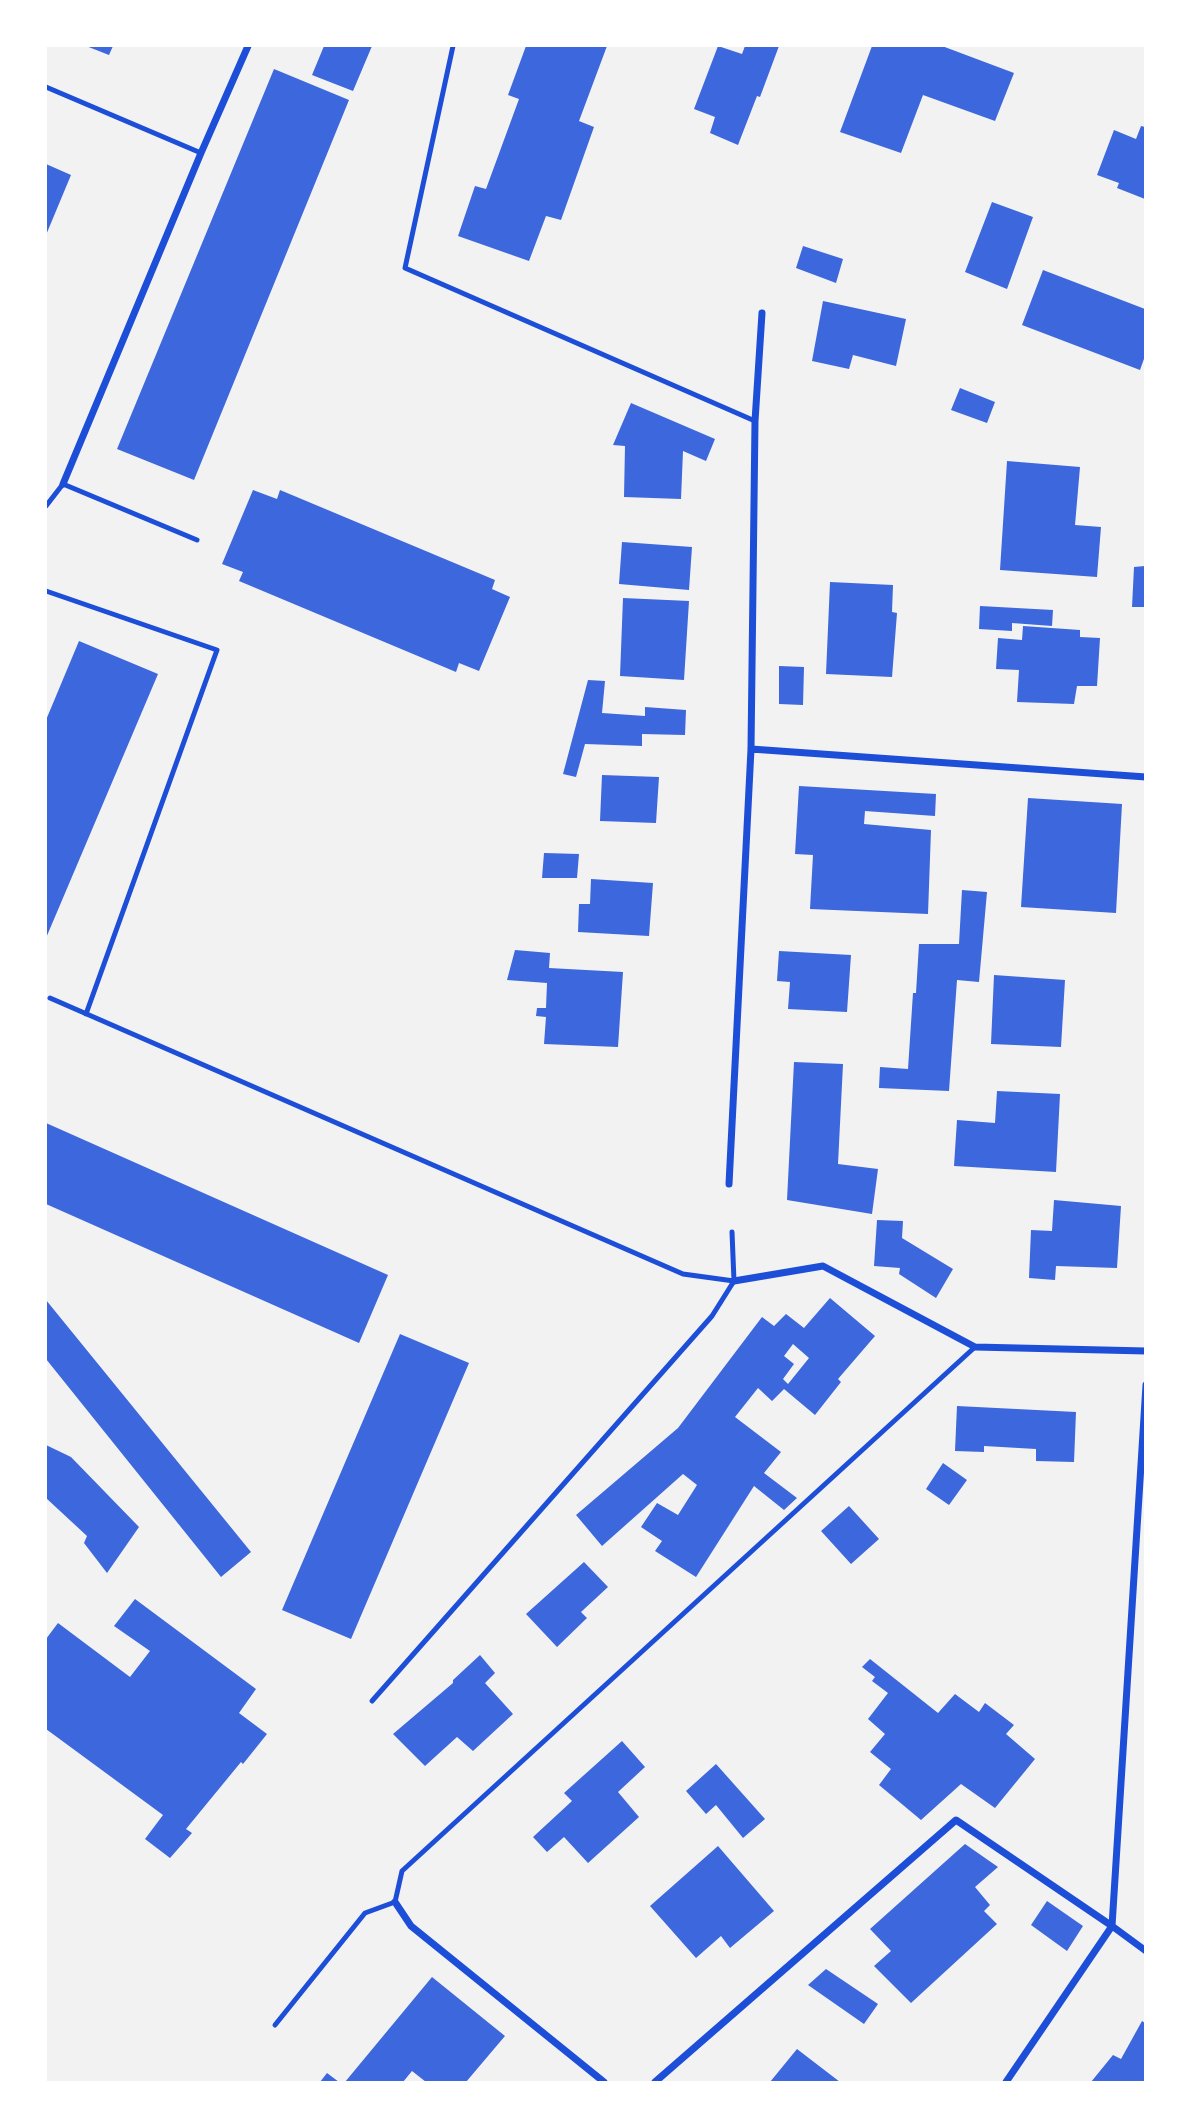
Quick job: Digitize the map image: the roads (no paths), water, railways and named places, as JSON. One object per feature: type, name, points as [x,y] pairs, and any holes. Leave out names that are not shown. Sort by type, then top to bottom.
[{"type":"street","points":[[63,484],[248,46]]},
{"type":"street","points":[[729,1184],[751,749],[755,421],[762,313]]},
{"type":"street","points":[[751,749],[1146,777]]},
{"type":"street","points":[[734,1281],[823,1266],[975,1347],[1146,1351]]},
{"type":"street","points":[[1006,2082],[1112,1926],[1146,1385]]},
{"type":"street","points":[[655,2082],[956,1820],[1146,1951]]},
{"type":"street","points":[[395,1902],[411,1926],[604,2082]]},
{"type":"lane","points":[[453,46],[405,268],[755,421]]},
{"type":"lane","points":[[46,87],[201,153]]},
{"type":"lane","points":[[46,506],[63,484],[197,540]]},
{"type":"lane","points":[[46,591],[218,650],[86,1014]]},
{"type":"lane","points":[[50,998],[682,1274],[734,1281]]},
{"type":"lane","points":[[372,1701],[712,1317],[734,1281],[732,1232]]},
{"type":"lane","points":[[275,2025],[365,1913],[395,1902],[402,1871],[975,1347]]}]
